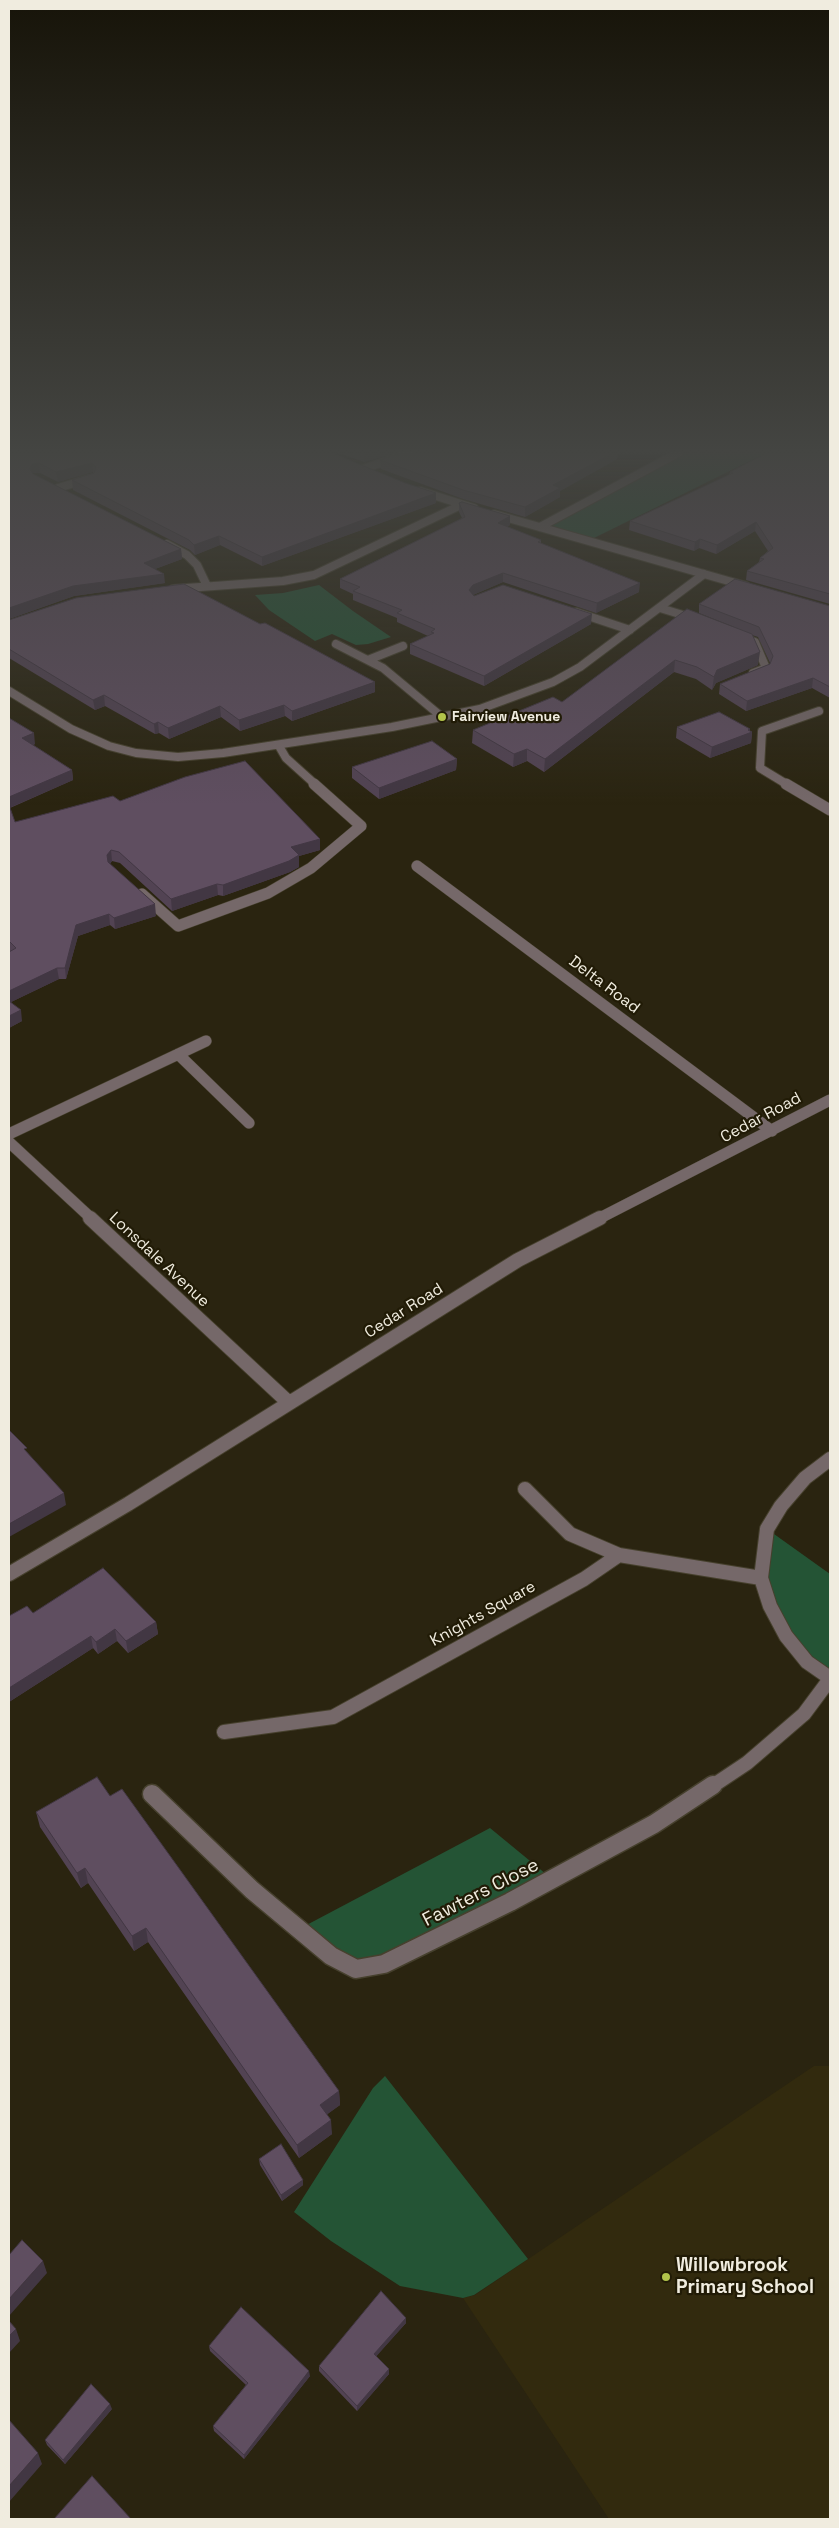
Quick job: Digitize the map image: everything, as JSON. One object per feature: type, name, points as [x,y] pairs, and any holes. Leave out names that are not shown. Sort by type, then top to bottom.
[{"type":"street","points":[[199,571],[207,586]]},
{"type":"street","points":[[165,589],[275,582],[314,576],[324,571]]},
{"type":"street","points":[[694,571],[751,587]]},
{"type":"street","points":[[9,691],[71,729],[109,746],[136,753],[178,757],[279,746],[442,717],[501,703],[553,682],[580,667],[704,574]]},
{"type":"street","points":[[564,608],[630,630]]},
{"type":"street","points":[[660,608],[704,621]]},
{"type":"street","points":[[740,636],[755,642],[766,668],[742,678]]},
{"type":"street","points":[[336,644],[368,660],[405,684],[442,717]]},
{"type":"street","points":[[368,660],[403,646]]},
{"type":"street","points":[[819,711],[762,731],[760,768],[830,810]]},
{"type":"street","points":[[136,887],[178,926],[268,893],[311,868],[361,826],[286,758],[279,746]]},
{"type":"street","name":"Delta Road","points":[[417,866],[772,1131]]},
{"type":"street","points":[[9,1134],[206,1041]]},
{"type":"street","points":[[178,1054],[249,1123]]},
{"type":"street","name":"Cedar Road","points":[[9,1574],[128,1504],[288,1402],[518,1260],[830,1100]]},
{"type":"street","name":"Lonsdale Avenue","points":[[9,1142],[288,1402]]},
{"type":"street","points":[[830,1459],[805,1478],[781,1506],[767,1529],[761,1578],[770,1606],[786,1636],[807,1662],[830,1678]]},
{"type":"street","points":[[525,1489],[570,1534],[619,1555],[761,1578]]},
{"type":"street","name":"Knights Square","points":[[224,1732],[332,1717],[584,1579],[619,1555]]},
{"type":"street","name":"Fawters Close","points":[[152,1794],[252,1890],[332,1956],[356,1969],[384,1964],[417,1948],[527,1893],[654,1824],[747,1763],[804,1714],[830,1678]]},
{"type":"shaded area","name":"Willowbrook Primary School","points":[[814,2066],[830,2066],[830,2519],[609,2519],[463,2298],[475,2295]]},
{"type":"green space","points":[[319,585],[391,637],[368,644],[356,645],[332,634],[315,641],[269,610],[255,595],[283,593]]},
{"type":"green space","points":[[767,1529],[830,1574],[830,1678],[786,1636],[761,1570]]},
{"type":"green space","points":[[490,1828],[552,1879],[356,1969],[299,1929]]},
{"type":"green space","points":[[385,2076],[528,2259],[474,2295],[463,2298],[400,2286],[331,2241],[294,2212],[373,2088]]},
{"type":"building","points":[[9,571],[158,571],[164,574],[73,586],[9,608]]},
{"type":"building","points":[[356,571],[610,571],[640,583],[597,603],[503,573],[473,585],[469,590],[474,596],[503,585],[592,614],[484,676],[410,644],[434,633],[431,632],[435,629],[397,613],[402,610],[353,591],[360,587],[340,579]]},
{"type":"building","points":[[747,571],[830,571],[830,594]]},
{"type":"building","points":[[735,579],[830,606],[830,687],[813,678],[747,701],[720,684],[770,664],[773,656],[759,627],[699,604]]},
{"type":"building","points":[[184,584],[260,624],[265,623],[375,682],[292,711],[284,705],[239,720],[220,706],[168,728],[158,722],[154,724],[104,695],[93,700],[9,649],[9,620],[76,598]]},
{"type":"building","points":[[687,609],[752,634],[760,652],[717,670],[714,677],[697,667],[675,660],[545,759],[527,749],[514,754],[473,730],[553,697],[562,702]]},
{"type":"building","points":[[719,712],[750,729],[748,730],[752,732],[712,747],[677,727]]},
{"type":"building","points":[[9,718],[34,733],[22,738],[72,770],[9,797]]},
{"type":"building","points":[[432,741],[457,759],[379,788],[352,767]]},
{"type":"building","points":[[245,761],[320,839],[291,847],[299,855],[289,861],[223,885],[217,884],[171,899],[119,852],[111,850],[107,855],[108,862],[155,904],[114,918],[109,914],[76,925],[65,968],[57,968],[9,991],[9,952],[16,948],[9,941],[9,805],[15,822],[113,796],[120,801],[185,777]]},
{"type":"building","points":[[9,1001],[21,1010],[9,1016]]},
{"type":"building","points":[[9,1430],[27,1448],[24,1449],[64,1493],[9,1524]]},
{"type":"building","points":[[103,1568],[156,1622],[126,1641],[115,1629],[96,1642],[91,1636],[9,1688],[9,1616],[27,1606],[33,1613]]},
{"type":"building","points":[[97,1777],[110,1796],[122,1789],[339,2091],[320,2105],[331,2120],[297,2145],[146,1928],[132,1936],[85,1868],[77,1873],[36,1812]]},
{"type":"building","points":[[281,2144],[303,2180],[281,2195],[259,2159]]},
{"type":"building","points":[[22,2240],[43,2261],[9,2299],[9,2255]]},
{"type":"building","points":[[381,2291],[406,2318],[374,2354],[389,2369],[357,2406],[319,2366]]},
{"type":"building","points":[[241,2307],[309,2371],[244,2455],[213,2426],[248,2383],[209,2346]]},
{"type":"building","points":[[9,2321],[16,2329],[9,2336]]},
{"type":"building","points":[[91,2384],[110,2404],[63,2460],[45,2440]]},
{"type":"building","points":[[9,2420],[38,2453],[9,2486]]},
{"type":"building","points":[[92,2476],[131,2519],[54,2519]]},
{"type":"place","name":"Fairview Avenue","points":[[442,717]]},
{"type":"place","name":"Willowbrook Primary School","points":[[666,2277]]}]
